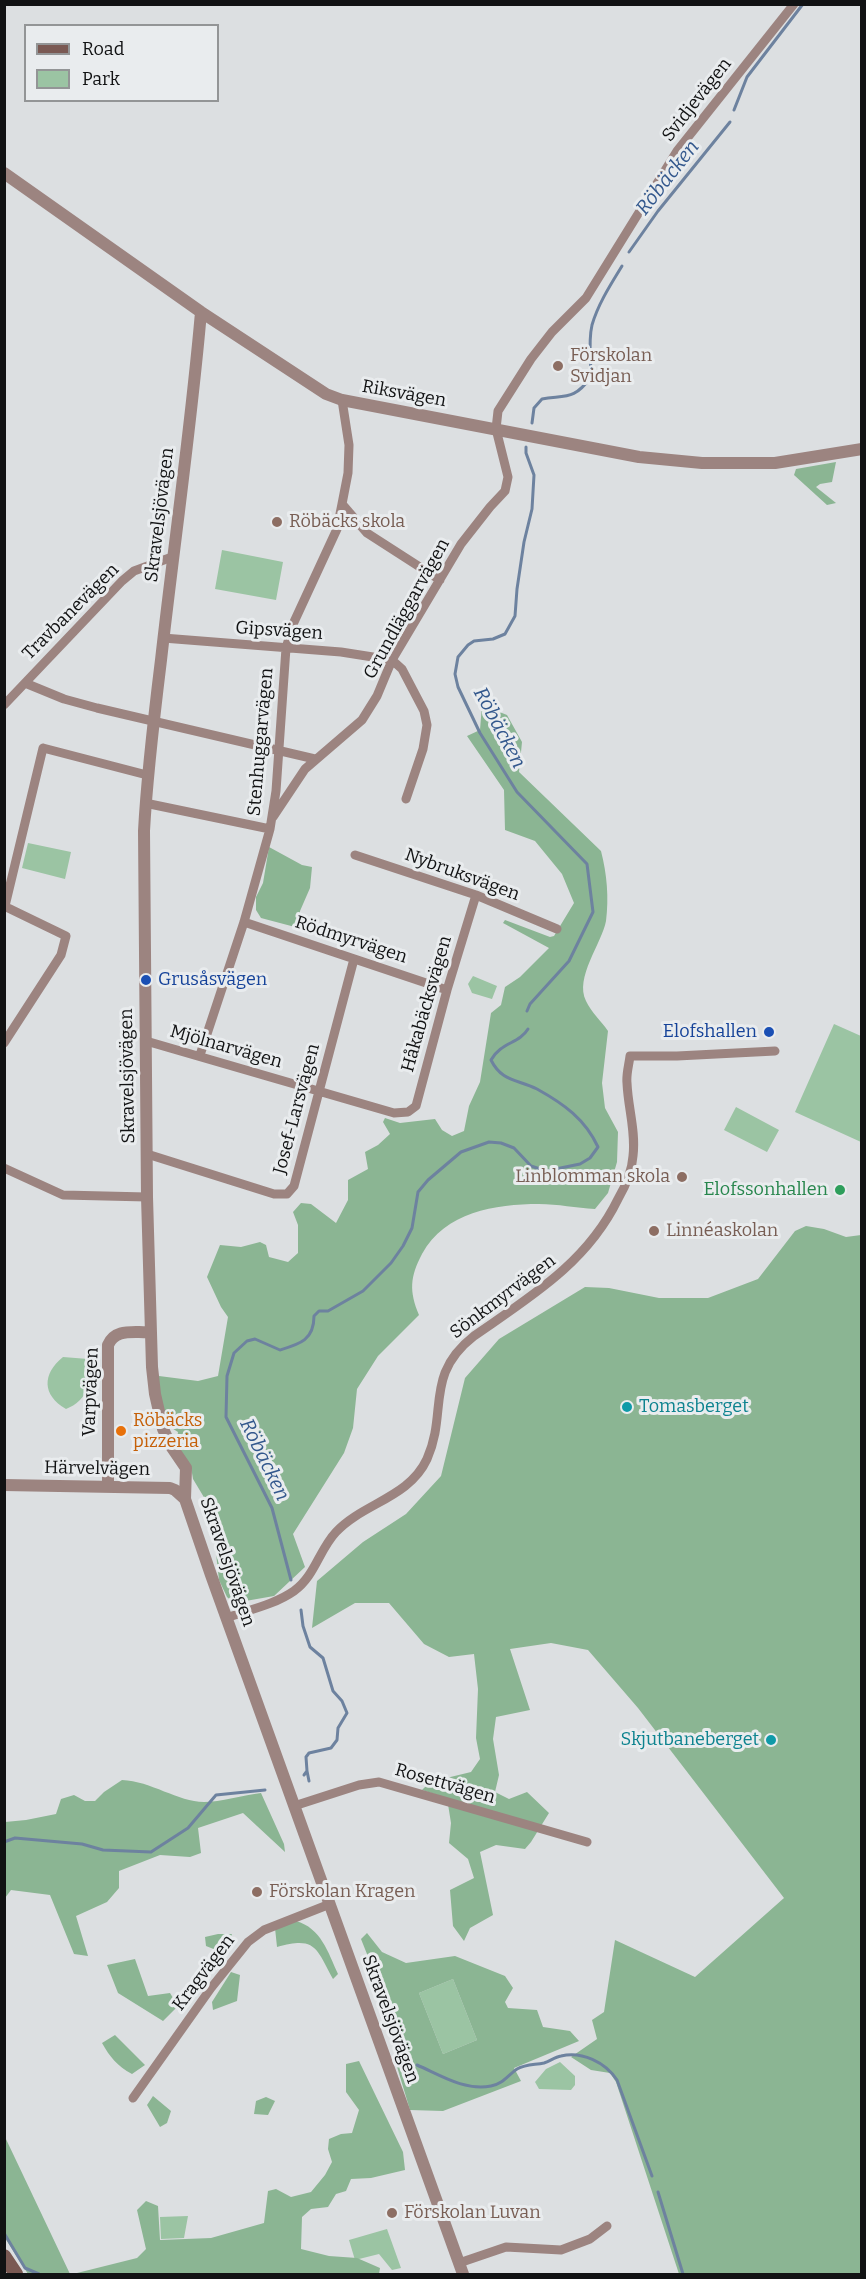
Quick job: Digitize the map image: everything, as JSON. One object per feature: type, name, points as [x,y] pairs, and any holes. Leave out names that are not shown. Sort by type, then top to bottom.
[{"type":"main road","points":[[4,2256],[16,2274]]},
{"type":"street","name":"Svidjevägen","points":[[496,429],[498,411],[531,359],[552,332],[586,298],[678,151],[794,4]]},
{"type":"street","name":"Riksvägen","points":[[4,174],[201,312],[326,394],[342,400],[639,458],[702,463],[775,463],[861,449]]},
{"type":"street","name":"Skravelsjövägen","points":[[201,312],[194,392],[172,557],[145,803],[147,1197],[150,1332],[155,1394],[163,1429],[186,1468],[185,1499],[226,1618],[461,2268]]},
{"type":"street","name":"Stenhuggarvägen","points":[[200,1055],[244,922],[273,817],[286,648],[294,622],[337,529],[348,473],[349,445],[342,400]]},
{"type":"street","name":"Grundläggarvägen","points":[[273,817],[293,783],[315,759],[362,720],[377,696],[392,660],[461,544],[505,491],[508,477],[496,429]]},
{"type":"street","points":[[342,504],[367,533],[440,580]]},
{"type":"street","name":"Travbanevägen","points":[[4,705],[122,581],[134,572],[172,557]]},
{"type":"street","name":"Gipsvägen","points":[[163,638],[341,652],[392,660]]},
{"type":"street","points":[[392,660],[402,669],[424,711],[427,725],[423,748],[406,799]]},
{"type":"street","points":[[25,683],[64,699],[315,759]]},
{"type":"street","points":[[4,1043],[61,955],[66,936],[5,906],[43,748],[147,775]]},
{"type":"street","points":[[145,803],[270,830]]},
{"type":"street","name":"Nybruksvägen","points":[[355,855],[476,895],[557,929]]},
{"type":"street","name":"Håkabäcksvägen","points":[[400,1113],[413,1110],[416,1106],[447,990],[476,895]]},
{"type":"street","name":"Rödmyrvägen","points":[[244,922],[447,990]]},
{"type":"street","name":"Josef-Larsvägen","points":[[147,1154],[274,1194],[287,1194],[294,1186],[354,959]]},
{"type":"street","name":"Mjölnarvägen","points":[[146,1041],[200,1055],[319,1092],[400,1113]]},
{"type":"street","name":"Sönkmyrvägen","points":[[226,1618],[286,1596],[301,1586],[339,1529],[404,1488],[418,1474],[433,1441],[440,1386],[452,1357],[468,1341],[550,1283],[571,1265],[594,1240],[622,1192],[633,1158],[632,1118],[627,1082],[630,1056],[775,1051]]},
{"type":"street","points":[[4,1168],[63,1195],[147,1197]]},
{"type":"street","name":"Varpvägen","points":[[108,1487],[108,1345],[111,1337],[118,1333],[150,1332]]},
{"type":"street","name":"Härvelvägen","points":[[4,1485],[170,1488],[185,1499]]},
{"type":"street","name":"Rosettvägen","points":[[294,1806],[359,1785],[379,1782],[587,1842]]},
{"type":"street","name":"Kragvägen","points":[[133,2098],[211,1989],[248,1942],[264,1930],[330,1904]]},
{"type":"street","points":[[461,2268],[506,2247],[561,2250],[591,2239],[607,2226]]},
{"type":"green space","points":[[836,462],[832,482],[816,487],[836,503],[827,505],[794,475],[796,469]]},
{"type":"green space","points":[[222,550],[283,562],[276,600],[215,589]]},
{"type":"green space","points":[[482,705],[507,715],[522,742],[519,772],[601,851],[607,886],[606,921],[586,971],[583,992],[588,1005],[608,1031],[602,1083],[605,1108],[618,1132],[617,1162],[608,1193],[595,1209],[522,1204],[489,1209],[458,1220],[444,1228],[432,1240],[422,1254],[413,1277],[412,1291],[419,1315],[378,1356],[357,1389],[353,1428],[344,1453],[293,1534],[305,1567],[274,1596],[234,1603],[227,1597],[219,1580],[211,1509],[193,1479],[191,1467],[176,1445],[178,1432],[167,1425],[158,1396],[159,1376],[198,1381],[218,1376],[228,1317],[207,1277],[220,1245],[241,1247],[260,1242],[266,1245],[269,1257],[288,1262],[298,1253],[298,1225],[293,1212],[301,1203],[311,1204],[336,1223],[348,1200],[348,1180],[368,1169],[365,1152],[378,1145],[390,1134],[383,1122],[385,1118],[400,1123],[435,1119],[442,1130],[452,1136],[464,1131],[469,1106],[480,1082],[491,1013],[501,1005],[505,987],[520,977],[549,948],[503,923],[505,920],[550,937],[554,936],[574,903],[562,874],[535,841],[505,830],[504,790],[467,736],[480,730]]},
{"type":"green space","points":[[28,843],[71,852],[65,879],[22,868]]},
{"type":"green space","points":[[269,847],[302,865],[312,867],[310,888],[300,911],[300,920],[295,927],[261,918],[256,910],[256,897],[263,883]]},
{"type":"green space","points":[[473,976],[497,986],[492,999],[472,993],[468,984]]},
{"type":"green space","points":[[834,1024],[861,1036],[861,1142],[795,1112]]},
{"type":"green space","points":[[736,1107],[779,1130],[767,1152],[724,1130]]},
{"type":"green space","points":[[806,1226],[824,1229],[846,1237],[861,1235],[861,2274],[679,2274],[616,2082],[610,2073],[591,2070],[571,2057],[597,2039],[592,2020],[604,2012],[615,1940],[695,1977],[784,1898],[638,1708],[588,1650],[551,1643],[510,1649],[530,1710],[496,1717],[493,1739],[499,1775],[495,1792],[509,1799],[527,1792],[549,1813],[525,1849],[496,1845],[480,1852],[493,1915],[470,1928],[464,1941],[453,1926],[450,1890],[474,1878],[468,1859],[449,1843],[451,1823],[447,1798],[422,1790],[430,1782],[471,1772],[480,1759],[476,1738],[478,1689],[474,1654],[449,1657],[424,1644],[389,1603],[355,1603],[312,1628],[317,1581],[363,1542],[406,1514],[441,1476],[465,1378],[499,1339],[585,1287],[609,1288],[659,1298],[708,1298],[758,1279],[795,1231]]},
{"type":"green space","points":[[63,1357],[88,1359],[90,1367],[88,1389],[79,1401],[66,1409],[52,1397],[48,1384],[51,1370]]},
{"type":"green space","points":[[122,1780],[143,1784],[184,1799],[204,1802],[261,1793],[284,1844],[285,1852],[243,1813],[198,1828],[201,1853],[190,1857],[160,1855],[119,1871],[119,1888],[107,1902],[76,1916],[88,1956],[74,1954],[50,1895],[11,1890],[5,1898],[5,1822],[56,1814],[61,1799],[74,1795],[85,1801],[95,1801]]},
{"type":"green space","points":[[296,1921],[312,1929],[323,1942],[338,1974],[333,1979],[323,1959],[313,1947],[300,1943],[277,1947],[275,1928]]},
{"type":"green space","points":[[367,1933],[382,1952],[406,1963],[455,1956],[505,1976],[513,1988],[505,2002],[508,2008],[537,2010],[543,2027],[570,2031],[579,2041],[514,2068],[521,2081],[443,2111],[410,2110],[395,2060],[404,2047],[361,1939]],"holes":[[[453,1979],[477,2040],[443,2054],[419,1993]]]},
{"type":"green space","points":[[232,1934],[226,1948],[216,1950],[206,1946],[205,1937]]},
{"type":"green space","points":[[135,1959],[148,1996],[170,1993],[178,2006],[163,2021],[118,1993],[107,1965]]},
{"type":"green space","points":[[231,1972],[240,1975],[237,2001],[213,2010],[212,2002]]},
{"type":"green space","points":[[453,1979],[477,2040],[443,2054],[419,1993]]},
{"type":"green space","points":[[115,2035],[145,2065],[132,2074],[114,2061],[102,2043]]},
{"type":"green space","points":[[359,2061],[403,2152],[405,2170],[371,2178],[351,2179],[346,2191],[336,2194],[328,2207],[311,2209],[302,2217],[301,2249],[329,2256],[357,2258],[380,2268],[379,2274],[73,2274],[137,2258],[146,2249],[137,2210],[146,2201],[158,2206],[160,2240],[211,2238],[264,2223],[268,2191],[276,2189],[291,2197],[311,2192],[332,2162],[328,2149],[329,2139],[341,2134],[352,2133],[359,2110],[346,2092],[346,2064]]},
{"type":"green space","points":[[560,2062],[575,2076],[575,2085],[571,2090],[539,2089],[535,2082],[546,2069]]},
{"type":"green space","points":[[153,2096],[171,2111],[167,2123],[160,2127],[147,2105]]},
{"type":"green space","points":[[266,2097],[275,2101],[268,2115],[254,2114],[256,2101]]},
{"type":"green space","points":[[4,2137],[70,2274],[28,2274],[5,2238]]},
{"type":"green space","points":[[188,2216],[184,2238],[161,2239],[160,2217]]},
{"type":"green space","points":[[387,2229],[401,2268],[392,2270],[379,2254],[355,2260],[349,2240]]},
{"type":"waterway","name":"Röbäcken","points":[[734,110],[747,77],[803,4]]},
{"type":"waterway","name":"Röbäcken","points":[[629,252],[658,211],[730,122]]},
{"type":"waterway","name":"Röbäcken","points":[[532,423],[534,408],[542,399],[575,393],[591,377],[592,325],[601,302],[622,266]]},
{"type":"waterway","name":"Röbäcken","points":[[526,447],[534,475],[532,509],[524,542],[515,616],[505,634],[493,639],[474,641],[468,645],[458,657],[455,674],[458,687],[480,733],[517,792],[587,864],[593,912],[569,961],[530,1004],[527,1011]]},
{"type":"waterway","name":"Röbäcken","points":[[291,1580],[272,1508],[226,1417],[227,1376],[234,1353],[247,1341],[255,1339],[280,1350],[294,1346],[309,1336],[314,1316],[319,1311],[328,1311],[363,1291],[391,1263],[403,1246],[412,1228],[418,1192],[428,1180],[461,1152],[489,1142],[501,1143],[514,1148],[531,1166],[546,1171],[580,1164],[590,1158],[598,1147],[580,1120],[537,1089],[505,1076],[491,1060],[495,1054],[520,1038],[528,1029]]},
{"type":"waterway","name":"Röbäcken","points":[[301,1610],[303,1626],[310,1647],[323,1658],[333,1691],[342,1701],[347,1713],[338,1728],[337,1740],[331,1748],[309,1753],[306,1757],[307,1771],[304,1775]]},
{"type":"waterway","name":"Röbäcken","points":[[307,1771],[309,1781]]},
{"type":"waterway","name":"Röbäcken","points":[[4,1842],[15,1838],[82,1844],[103,1850],[151,1852],[188,1828],[216,1795],[265,1790]]},
{"type":"waterway","points":[[417,2065],[452,2081],[481,2087],[499,2083],[520,2067],[527,2065],[544,2063],[569,2055],[592,2059],[606,2068],[617,2080],[652,2176]]},
{"type":"waterway","points":[[658,2192],[683,2274]]},
{"type":"waterway","name":"Röbäcken","points":[[4,2233],[25,2268],[39,2274]]},
{"type":"place","name":"Förskolan Svidjan","points":[[558,366]]},
{"type":"place","name":"Röbäcks skola","points":[[277,522]]},
{"type":"place","name":"Grusåsvägen","points":[[146,980]]},
{"type":"place","name":"Elofshallen","points":[[769,1032]]},
{"type":"place","name":"Linblomman skola","points":[[682,1177]]},
{"type":"place","name":"Elofssonhallen","points":[[840,1190]]},
{"type":"place","name":"Linnéaskolan","points":[[654,1231]]},
{"type":"place","name":"Tomasberget","points":[[627,1407]]},
{"type":"place","name":"Röbäcks pizzeria","points":[[121,1431]]},
{"type":"place","name":"Skjutbaneberget","points":[[771,1740]]},
{"type":"place","name":"Förskolan Kragen","points":[[257,1892]]},
{"type":"place","name":"Förskolan Luvan","points":[[392,2213]]}]
